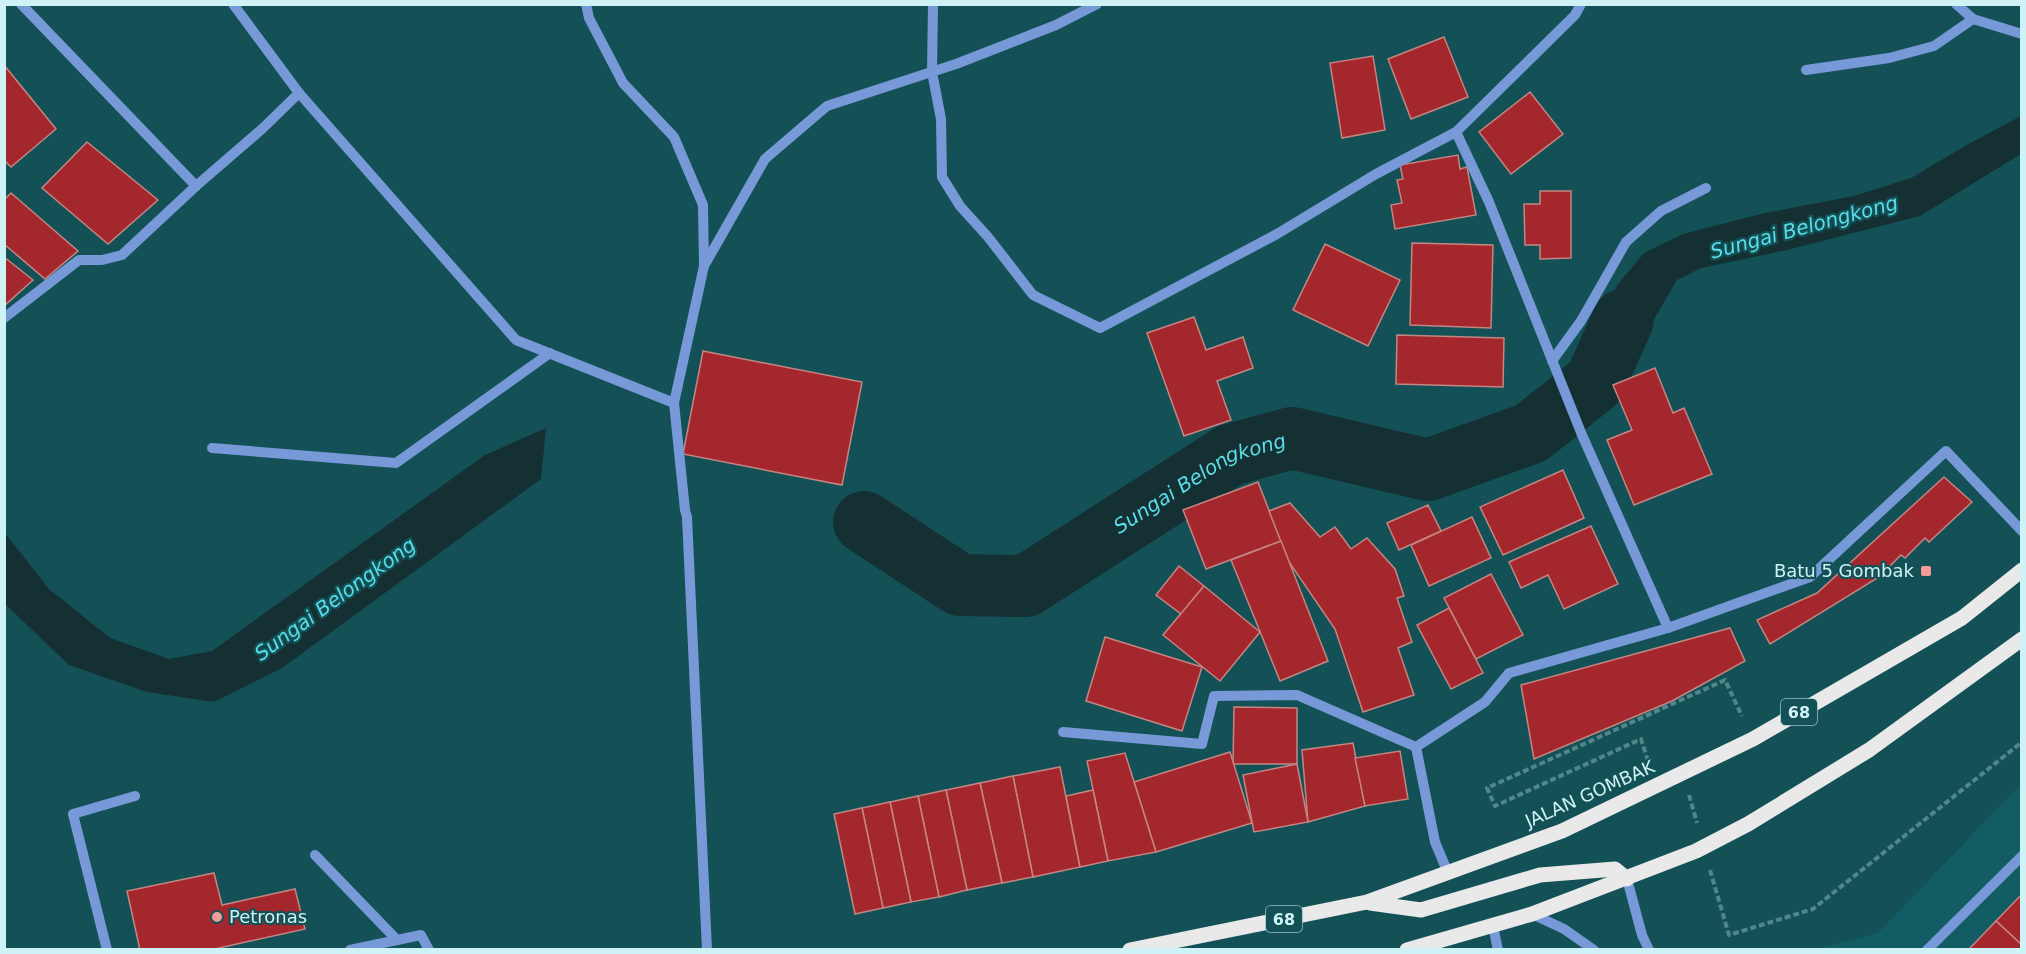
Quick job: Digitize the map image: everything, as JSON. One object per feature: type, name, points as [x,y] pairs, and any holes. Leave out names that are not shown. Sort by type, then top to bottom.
[{"type":"main road","name":"JALAN GOMBAK","points":[[1130,950],[1367,902],[1562,831],[1753,739],[1962,618],[2022,570]]},
{"type":"main road","points":[[1407,950],[1532,914],[1696,851],[1758,818],[1869,750],[2022,639]]},
{"type":"main road","points":[[1367,902],[1421,910],[1540,875],[1616,869],[1627,879]]},
{"type":"street","points":[[21,4],[196,186]]},
{"type":"street","points":[[233,4],[299,93],[516,340],[674,403]]},
{"type":"street","points":[[585,4],[589,18],[623,83],[674,137],[703,205],[704,267],[674,403],[687,517],[707,950]]},
{"type":"street","points":[[933,4],[932,72],[941,119],[942,177],[960,206],[988,237],[1033,295],[1100,328],[1277,234],[1376,174],[1456,132],[1567,23],[1581,4]]},
{"type":"street","points":[[704,267],[765,159],[827,106],[932,72],[1056,25],[1097,4]]},
{"type":"street","points":[[1956,4],[1973,19],[2022,34]]},
{"type":"street","points":[[1806,70],[1889,58],[1934,46],[1973,19]]},
{"type":"street","points":[[4,318],[80,260],[102,260],[122,255],[299,93]]},
{"type":"street","points":[[1456,132],[1489,202],[1582,435],[1668,628]]},
{"type":"street","points":[[1552,361],[1581,321],[1626,242],[1661,211],[1706,188]]},
{"type":"street","points":[[213,448],[396,463],[550,354]]},
{"type":"street","points":[[1416,747],[1485,702],[1509,673],[1668,628],[1810,577],[1946,451],[2022,531]]},
{"type":"street","points":[[1063,732],[1202,744],[1214,696],[1297,695],[1416,747]]},
{"type":"street","points":[[1416,747],[1435,842],[1448,873]]},
{"type":"street","points":[[108,950],[73,814],[135,796]]},
{"type":"street","points":[[315,855],[397,940]]},
{"type":"street","points":[[1927,950],[2022,856]]},
{"type":"street","points":[[1627,879],[1648,950]]},
{"type":"street","points":[[1532,914],[1564,929],[1594,950]]},
{"type":"street","points":[[1493,926],[1498,950]]},
{"type":"street","points":[[350,950],[421,936],[429,950]]},
{"type":"path","points":[[1651,771],[1641,739],[1495,806],[1487,788],[1725,680],[1753,739]]},
{"type":"path","points":[[1710,868],[1729,936],[1813,909],[2022,742]]},
{"type":"path","points":[[1688,790],[1697,824]]},
{"type":"shaded area","points":[[2021,784],[2021,949],[1813,950],[1878,933]]},
{"type":"water","points":[[2021,116],[2021,154],[1920,216],[1787,250],[1701,268],[1677,280],[1622,374],[1606,386],[1595,419],[1571,371],[1598,325],[1618,284],[1644,253],[1683,234],[1765,213],[1854,196],[1911,178]]},
{"type":"water","points":[[546,428],[541,479],[282,668],[214,702],[147,692],[69,665],[5,604],[5,533],[49,589],[110,638],[169,659],[212,651],[485,455]]},
{"type":"building","points":[[1444,37],[1468,97],[1411,119],[1388,59]]},
{"type":"building","points":[[1373,56],[1385,130],[1342,138],[1330,63]]},
{"type":"building","points":[[4,65],[56,129],[11,167],[4,160]]},
{"type":"building","points":[[1530,92],[1563,134],[1511,174],[1479,132]]},
{"type":"building","points":[[87,142],[158,200],[108,244],[42,188]]},
{"type":"building","points":[[1458,155],[1460,169],[1467,167],[1476,215],[1395,229],[1391,205],[1402,203],[1397,180],[1403,179],[1400,165]]},
{"type":"building","points":[[1540,191],[1571,191],[1571,258],[1540,259],[1540,245],[1525,245],[1524,204],[1540,204]]},
{"type":"building","points":[[11,193],[78,251],[45,279],[4,244],[4,200]]},
{"type":"building","points":[[1412,243],[1493,245],[1491,328],[1410,325]]},
{"type":"building","points":[[1325,244],[1400,280],[1368,346],[1293,310]]},
{"type":"building","points":[[4,257],[33,280],[4,306]]},
{"type":"building","points":[[1194,317],[1206,350],[1243,337],[1253,368],[1217,381],[1231,420],[1184,436],[1147,333]]},
{"type":"building","points":[[1397,335],[1504,338],[1503,387],[1396,384]]},
{"type":"building","points":[[703,351],[862,382],[842,485],[683,454]]},
{"type":"building","points":[[1655,368],[1673,413],[1684,408],[1712,474],[1634,505],[1607,440],[1632,430],[1613,385]]},
{"type":"building","points":[[1563,470],[1584,518],[1503,555],[1480,507]]},
{"type":"building","points":[[1944,477],[1972,502],[1929,542],[1925,538],[1905,558],[1901,555],[1879,577],[1770,644],[1757,620],[1817,593]]},
{"type":"building","points":[[1258,482],[1281,541],[1206,569],[1183,510]]},
{"type":"building","points":[[1290,503],[1320,537],[1335,527],[1351,549],[1367,538],[1395,569],[1404,596],[1397,598],[1412,642],[1398,648],[1414,695],[1363,712],[1335,629],[1289,562],[1269,511]]},
{"type":"building","points":[[1428,505],[1441,531],[1399,550],[1387,523]]},
{"type":"building","points":[[1472,517],[1491,558],[1429,586],[1411,545]]},
{"type":"building","points":[[1591,526],[1618,584],[1564,609],[1548,575],[1521,588],[1509,562]]},
{"type":"building","points":[[1281,541],[1328,661],[1280,681],[1231,560]]},
{"type":"building","points":[[1179,566],[1204,586],[1181,614],[1156,595]]},
{"type":"building","points":[[1491,574],[1523,635],[1476,659],[1444,598]]},
{"type":"building","points":[[1204,586],[1260,632],[1220,681],[1163,635]]},
{"type":"building","points":[[1449,608],[1483,673],[1451,689],[1417,625]]},
{"type":"building","points":[[1730,628],[1745,661],[1672,701],[1534,759],[1521,685]]},
{"type":"building","points":[[1105,637],[1202,667],[1182,731],[1086,701]]},
{"type":"building","points":[[1234,707],[1297,708],[1297,764],[1233,764]]},
{"type":"building","points":[[1353,743],[1365,806],[1308,822],[1302,750]]},
{"type":"building","points":[[1400,751],[1408,799],[1365,806],[1355,758]]},
{"type":"building","points":[[1230,752],[1252,823],[1156,852],[1134,782]]},
{"type":"building","points":[[1125,753],[1156,852],[1108,861],[1087,761]]},
{"type":"building","points":[[1297,764],[1308,822],[1254,832],[1243,775]]},
{"type":"building","points":[[1060,767],[1080,867],[1033,877],[1013,776]]},
{"type":"building","points":[[1013,776],[1033,877],[1002,883],[980,783]]},
{"type":"building","points":[[980,783],[1002,883],[967,890],[946,790]]},
{"type":"building","points":[[946,790],[967,890],[939,897],[918,796]]},
{"type":"building","points":[[1093,790],[1108,861],[1080,867],[1066,796]]},
{"type":"building","points":[[918,796],[939,897],[911,902],[890,802]]},
{"type":"building","points":[[890,802],[911,902],[883,908],[862,808]]},
{"type":"building","points":[[862,808],[883,908],[855,914],[834,814]]},
{"type":"building","name":"Petronas","points":[[214,873],[222,905],[295,889],[305,929],[210,950],[140,950],[127,891]]},
{"type":"building","points":[[2022,894],[2022,945],[1996,921]]},
{"type":"building","points":[[1996,921],[2022,945],[2022,950],[1972,950],[1970,948]]},
{"type":"waterway","name":"Sungai Belongkong","points":[[864,522],[960,585],[1026,586],[1230,455],[1292,438],[1428,470],[1531,433],[1595,382],[1623,320]]},
{"type":"place","name":"Batu 5 Gombak","points":[[1926,571]]},
{"type":"place","name":"Petronas","points":[[217,917]]}]
